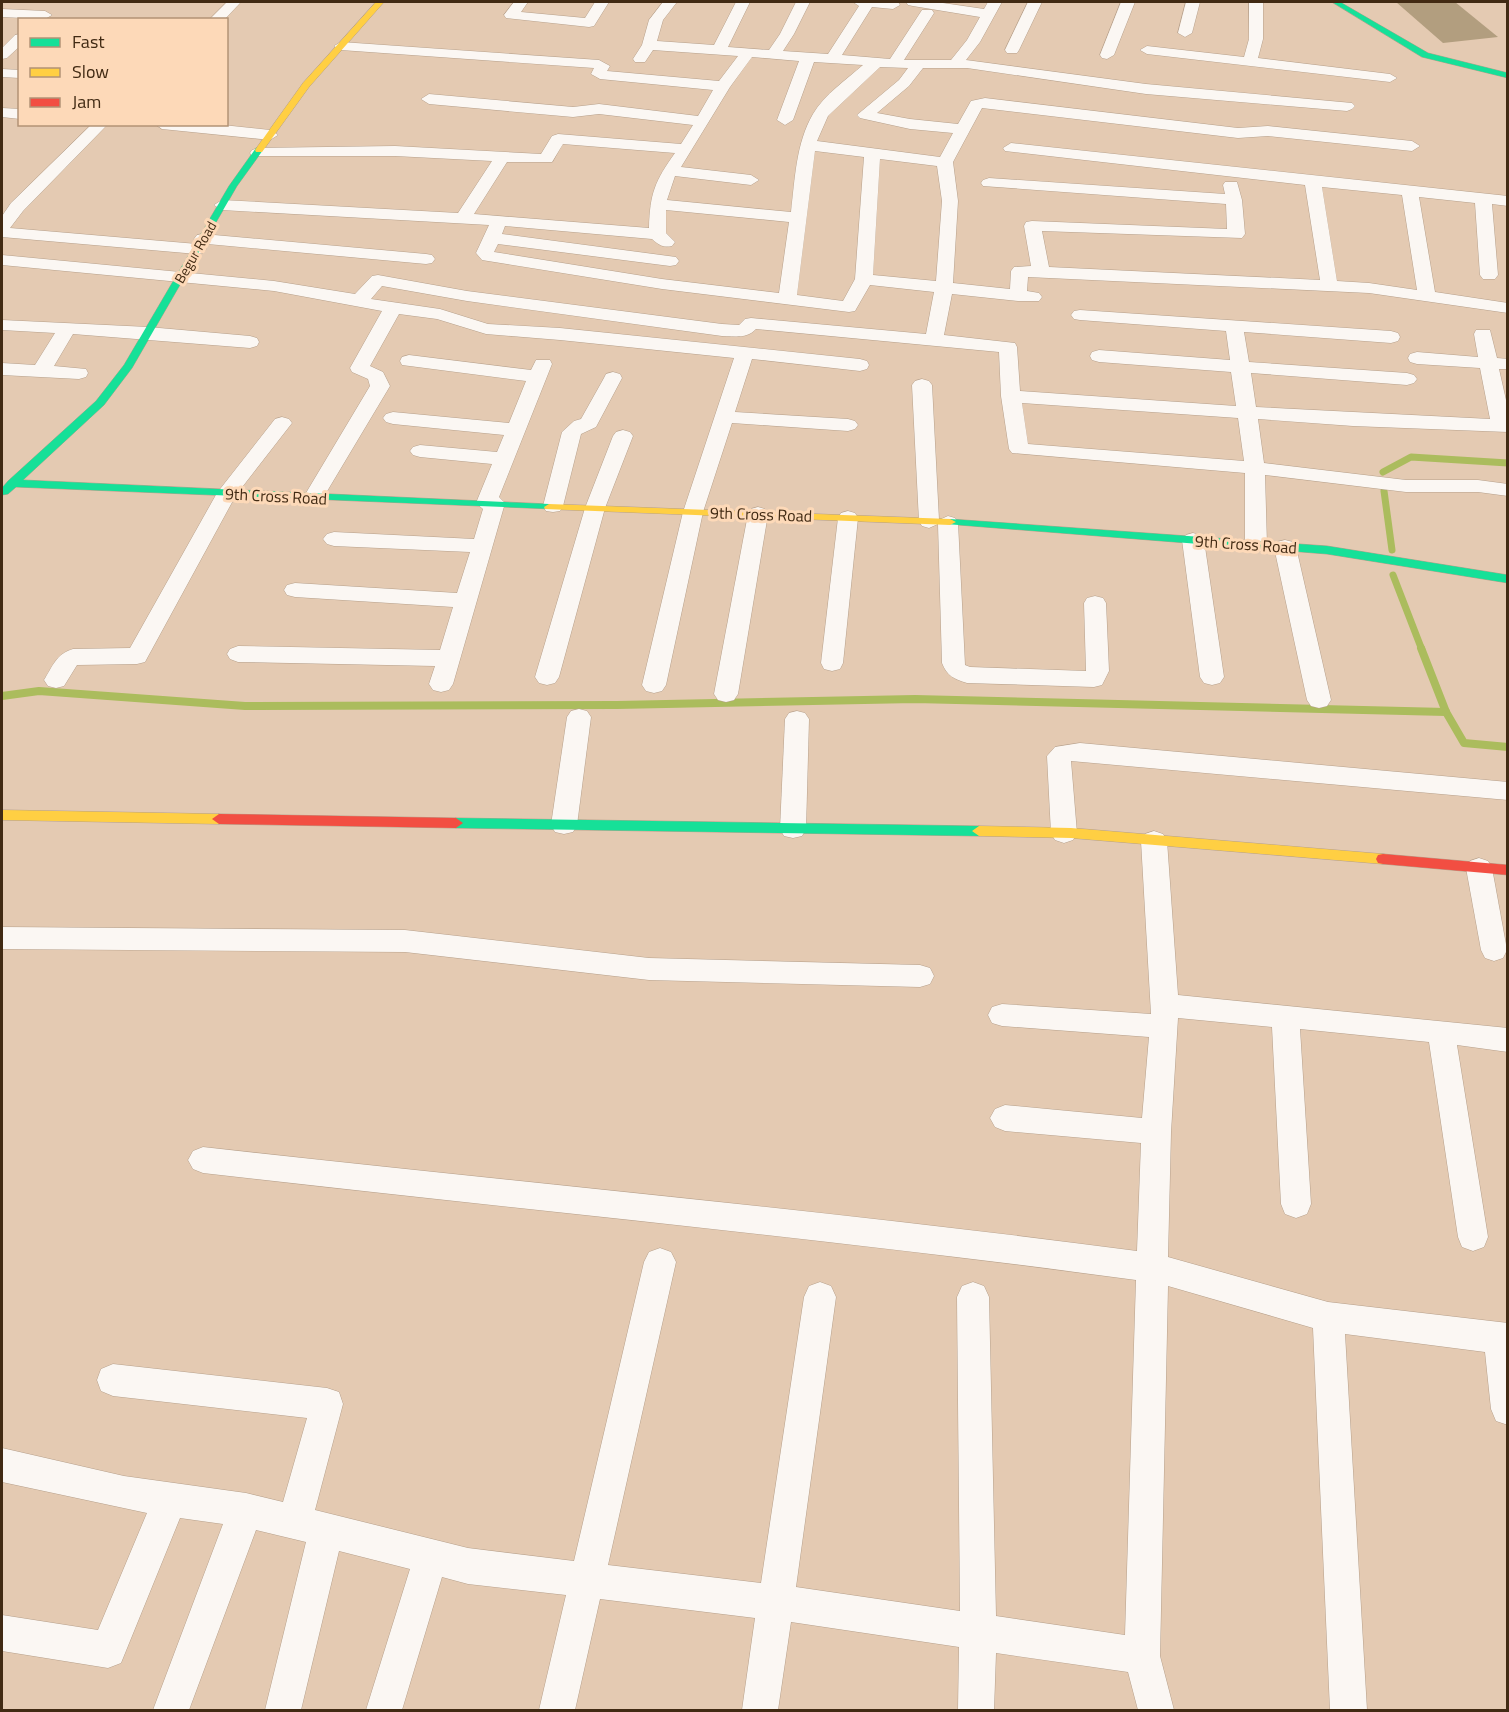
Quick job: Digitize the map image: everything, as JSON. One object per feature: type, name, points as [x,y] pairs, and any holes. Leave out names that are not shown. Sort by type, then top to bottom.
[{"type":"street","points":[[218,18],[234,2]]},
{"type":"street","name":"Begur Road","points":[[2,494],[100,403],[128,366],[222,205],[270,135],[306,85],[380,2]]},
{"type":"street","points":[[521,2],[511,15],[589,23],[602,2]]},
{"type":"street","points":[[627,78],[650,45],[656,20],[670,2]]},
{"type":"street","points":[[719,50],[743,2]]},
{"type":"street","points":[[773,54],[787,34],[803,2]]},
{"type":"street","points":[[832,59],[864,2],[893,5]]},
{"type":"street","points":[[1012,50],[1035,2]]},
{"type":"street","points":[[1107,55],[1128,2]]},
{"type":"street","points":[[1185,33],[1193,2]]},
{"type":"street","points":[[1250,63],[1256,39],[1256,2]]},
{"type":"street","points":[[1336,2],[1425,55],[1508,76]]},
{"type":"street","points":[[913,3],[992,8],[973,42],[955,64]]},
{"type":"street","points":[[2,13],[46,14]]},
{"type":"street","points":[[894,64],[927,13]]},
{"type":"street","points":[[6,52],[18,40]]},
{"type":"street","points":[[650,45],[894,64],[955,64],[1087,99],[1238,133],[1268,131],[1412,146]]},
{"type":"street","points":[[341,46],[599,64],[603,66],[598,74],[600,75],[723,86]]},
{"type":"street","points":[[1147,50],[1390,78]]},
{"type":"street","points":[[222,205],[499,221],[662,238],[658,204],[670,171],[686,149],[723,86],[748,52]]},
{"type":"street","points":[[785,120],[808,57]]},
{"type":"street","points":[[787,300],[808,145],[821,114],[876,62]]},
{"type":"street","points":[[919,64],[904,83],[865,115],[910,124],[963,129]]},
{"type":"street","points":[[2,73],[18,74]]},
{"type":"street","points":[[934,340],[944,288],[950,201],[945,162],[976,104],[1087,99],[1146,89],[1347,106]]},
{"type":"street","points":[[429,99],[573,112],[599,109],[702,121]]},
{"type":"street","points":[[2,113],[18,114]]},
{"type":"street","points":[[2,227],[9,207],[99,126]]},
{"type":"street","points":[[182,126],[270,135]]},
{"type":"street","points":[[258,153],[395,150],[546,159],[558,139],[686,149]]},
{"type":"street","points":[[808,145],[945,162]]},
{"type":"street","points":[[1011,148],[1508,201]]},
{"type":"street","points":[[499,221],[485,253],[497,258],[662,284],[849,307],[864,279],[872,152]]},
{"type":"street","points":[[462,219],[503,156]]},
{"type":"street","points":[[1041,272],[1032,226],[1236,234],[1234,200],[1228,170]]},
{"type":"street","points":[[670,171],[752,180]]},
{"type":"street","points":[[1313,182],[1329,286]]},
{"type":"street","points":[[989,183],[1234,200]]},
{"type":"street","points":[[1410,192],[1427,295]]},
{"type":"street","points":[[1483,199],[1489,275]]},
{"type":"street","points":[[658,204],[797,218]]},
{"type":"street","points":[[2,232],[426,259]]},
{"type":"street","points":[[492,238],[670,261]]},
{"type":"street","points":[[2,281],[9,261],[274,286],[393,308],[440,314],[486,329],[560,334],[860,365]]},
{"type":"street","points":[[864,279],[1025,297],[1020,271],[1329,286],[1427,295],[1508,308]]},
{"type":"street","points":[[359,301],[378,280],[467,296],[722,330],[744,331],[751,323],[1008,347],[1011,396],[1019,449],[1255,468],[1406,486],[1478,486],[1508,490]]},
{"type":"street","points":[[313,498],[380,386],[376,376],[359,368],[393,308]]},
{"type":"street","points":[[1080,315],[1391,337]]},
{"type":"street","points":[[2,325],[148,333],[250,342]]},
{"type":"street","points":[[1234,325],[1255,468],[1256,545]]},
{"type":"street","points":[[41,371],[68,328]]},
{"type":"street","points":[[1011,396],[1248,413],[1504,425],[1498,363],[1483,334]]},
{"type":"street","points":[[654,685],[693,512],[746,353]]},
{"type":"street","points":[[1099,356],[1407,379]]},
{"type":"street","points":[[1417,358],[1498,363]]},
{"type":"street","points":[[409,361],[540,370],[504,459],[491,503],[482,546],[441,684]]},
{"type":"street","points":[[2,369],[80,374]]},
{"type":"street","points":[[553,506],[572,432],[581,425],[589,423],[613,378]]},
{"type":"street","points":[[922,385],[952,663],[956,670],[967,675],[1094,679],[1098,671],[1095,603]]},
{"type":"street","points":[[724,417],[848,425]]},
{"type":"street","points":[[393,418],[516,430]]},
{"type":"street","points":[[56,680],[67,660],[73,657],[136,656],[227,493],[282,423]]},
{"type":"street","points":[[547,677],[595,508],[623,436]]},
{"type":"street","points":[[420,451],[504,459]]},
{"type":"street","name":"9th Cross Road","points":[[12,483],[313,498],[491,503],[938,522],[1328,550],[1508,579]]},
{"type":"street","points":[[726,694],[758,514]]},
{"type":"street","points":[[832,663],[848,518]]},
{"type":"street","points":[[334,539],[482,546]]},
{"type":"street","points":[[1193,540],[1212,677]]},
{"type":"street","points":[[1285,547],[1319,700]]},
{"type":"street","points":[[295,591],[466,601]]},
{"type":"street","points":[[238,654],[448,658]]},
{"type":"street","points":[[564,825],[579,717]]},
{"type":"street","points":[[793,829],[797,719]]},
{"type":"street","points":[[1064,833],[1059,756],[1064,753],[1080,752],[1508,791]]},
{"type":"street","points":[[2,815],[1064,833],[1508,870]]},
{"type":"street","points":[[1154,841],[1163,1015],[1156,1132],[1142,1656],[1156,1710]]},
{"type":"street","points":[[1479,868],[1494,950]]},
{"type":"street","points":[[2,938],[405,941],[649,969],[920,976]]},
{"type":"street","points":[[1002,1015],[1285,1016],[1508,1040]]},
{"type":"street","points":[[1285,1016],[1296,1204]]},
{"type":"street","points":[[1441,1032],[1473,1237]]},
{"type":"street","points":[[1005,1118],[1156,1132]]},
{"type":"street","points":[[203,1160],[584,1203],[944,1240],[1154,1268],[1329,1317],[1504,1338],[1508,1409]]},
{"type":"street","points":[[557,1710],[660,1262]]},
{"type":"street","points":[[760,1710],[820,1298]]},
{"type":"street","points":[[973,1298],[978,1632],[976,1710]]},
{"type":"street","points":[[1329,1317],[1349,1710]]},
{"type":"street","points":[[113,1380],[327,1404],[283,1710]]},
{"type":"street","points":[[2,1465],[124,1493],[246,1510],[468,1566],[774,1602],[1142,1656]]},
{"type":"street","points":[[2,1633],[108,1650],[170,1499]]},
{"type":"street","points":[[171,1710],[246,1510]]},
{"type":"street","points":[[384,1710],[431,1557]]},
{"type":"building","points":[[1396,2],[1455,2],[1498,37],[1443,43]]},
{"type":"waterway","points":[[1383,472],[1411,457],[1508,463]]},
{"type":"waterway","points":[[1384,491],[1392,550]]},
{"type":"waterway","points":[[1393,575],[1422,650]]},
{"type":"waterway","points":[[1421,648],[1446,712]]},
{"type":"waterway","points":[[2,696],[39,691],[245,706],[617,705],[915,699],[1446,712]]},
{"type":"waterway","points":[[1446,712],[1464,743],[1508,747]]},
{"type":"traffic: fast","points":[[1336,2],[1425,55],[1508,76]]},
{"type":"traffic: fast","points":[[4,492],[100,403],[128,366],[233,186],[259,150]]},
{"type":"traffic: fast","points":[[12,483],[549,507]]},
{"type":"traffic: fast","points":[[950,522],[1327,550],[1508,579]]},
{"type":"traffic: fast","points":[[456,823],[979,831]]},
{"type":"traffic: slow","points":[[259,150],[306,85],[380,2]]},
{"type":"traffic: slow","points":[[549,507],[950,522]]},
{"type":"traffic: slow","points":[[2,815],[219,819]]},
{"type":"traffic: slow","points":[[979,831],[1071,833],[1383,859]]},
{"type":"traffic: jam","points":[[219,819],[456,823]]},
{"type":"traffic: jam","points":[[1383,859],[1508,870]]}]
